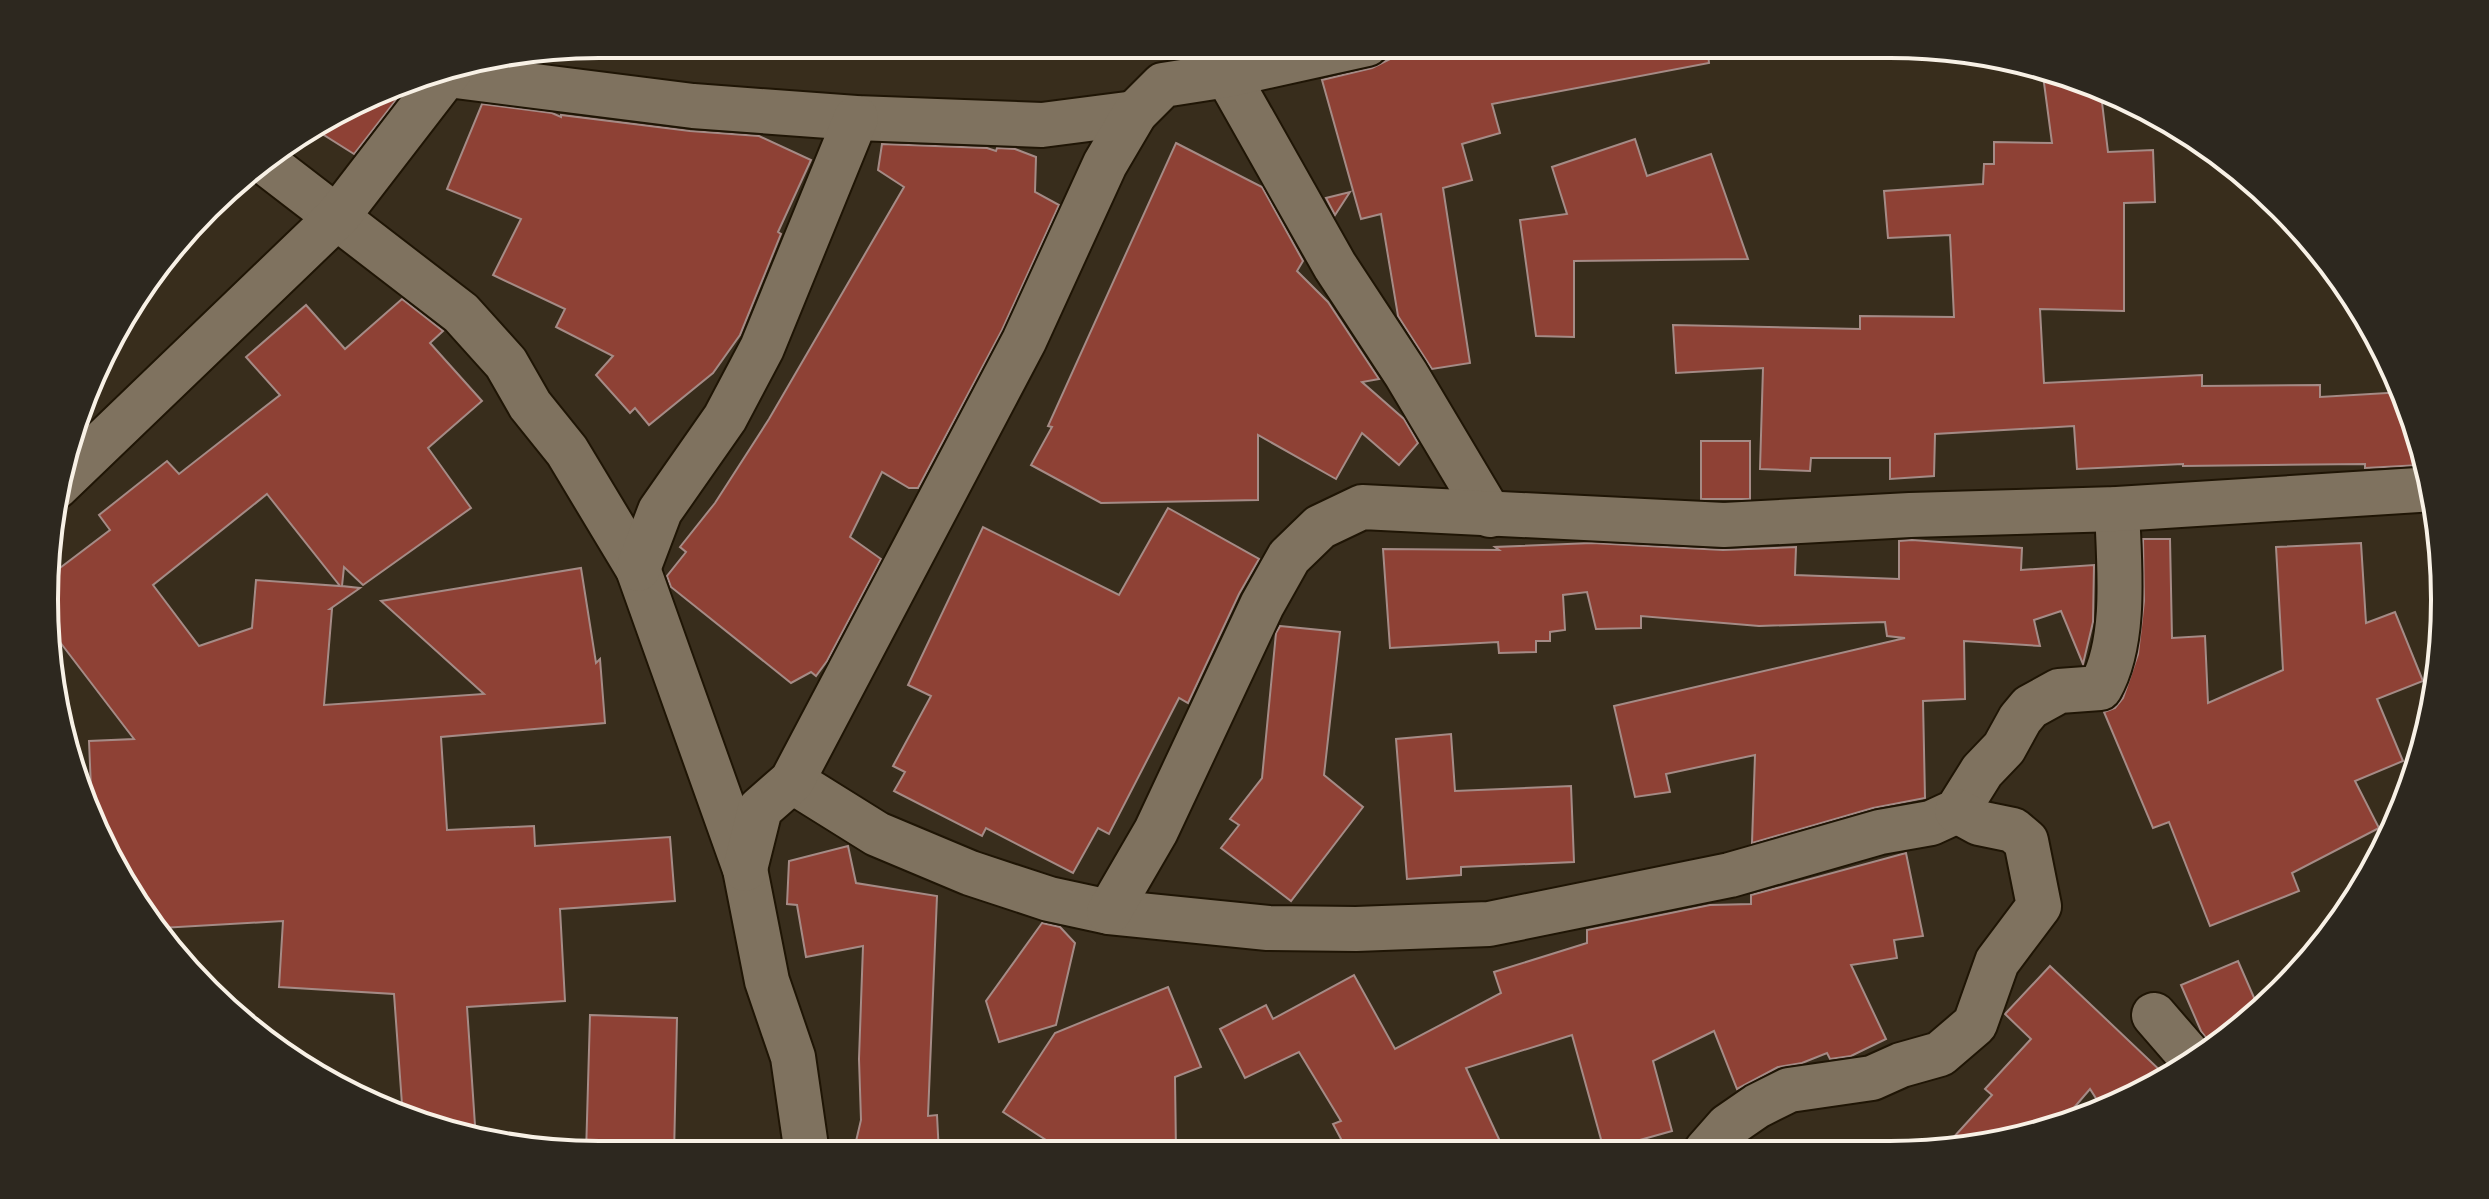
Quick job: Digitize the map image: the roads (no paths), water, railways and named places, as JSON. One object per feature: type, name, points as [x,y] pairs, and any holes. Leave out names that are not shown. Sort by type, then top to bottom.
[{"type":"street","points":[[745,869],[760,809],[792,781],[1024,341],[1099,177],[1135,113],[1163,85],[1220,59],[1335,266],[1406,374],[1490,515]]},
{"type":"street","points":[[466,74],[693,106],[856,118],[1042,125],[1135,113]]},
{"type":"street","points":[[73,470],[337,217],[442,82]]},
{"type":"street","points":[[638,569],[660,511],[725,418],[762,348],[856,118]]},
{"type":"street","points":[[273,168],[461,313],[506,363],[530,405],[567,451],[638,569],[745,869],[767,981],[793,1057],[805,1141]]},
{"type":"street","points":[[1109,912],[1156,831],[1262,605],[1289,557],[1320,527],[1362,507],[1724,525],[1910,515],[2117,509],[2420,490]]},
{"type":"street","points":[[792,781],[877,834],[970,873],[1049,899],[1109,912],[1268,928],[1356,929],[1489,924],[1730,875],[1880,832],[1931,823],[1957,811],[1982,771],[2004,748],[2030,707],[2059,691],[2100,688],[2110,669],[2117,623],[2117,509]]},
{"type":"street","points":[[1715,1141],[1728,1126],[1757,1106],[1789,1090],[1872,1078],[1901,1065],[1940,1054],[1975,1024],[1997,962],[2039,906],[2026,841],[2013,830],[1979,823],[1957,811]]},
{"type":"street","points":[[2154,1015],[2186,1052]]}]
